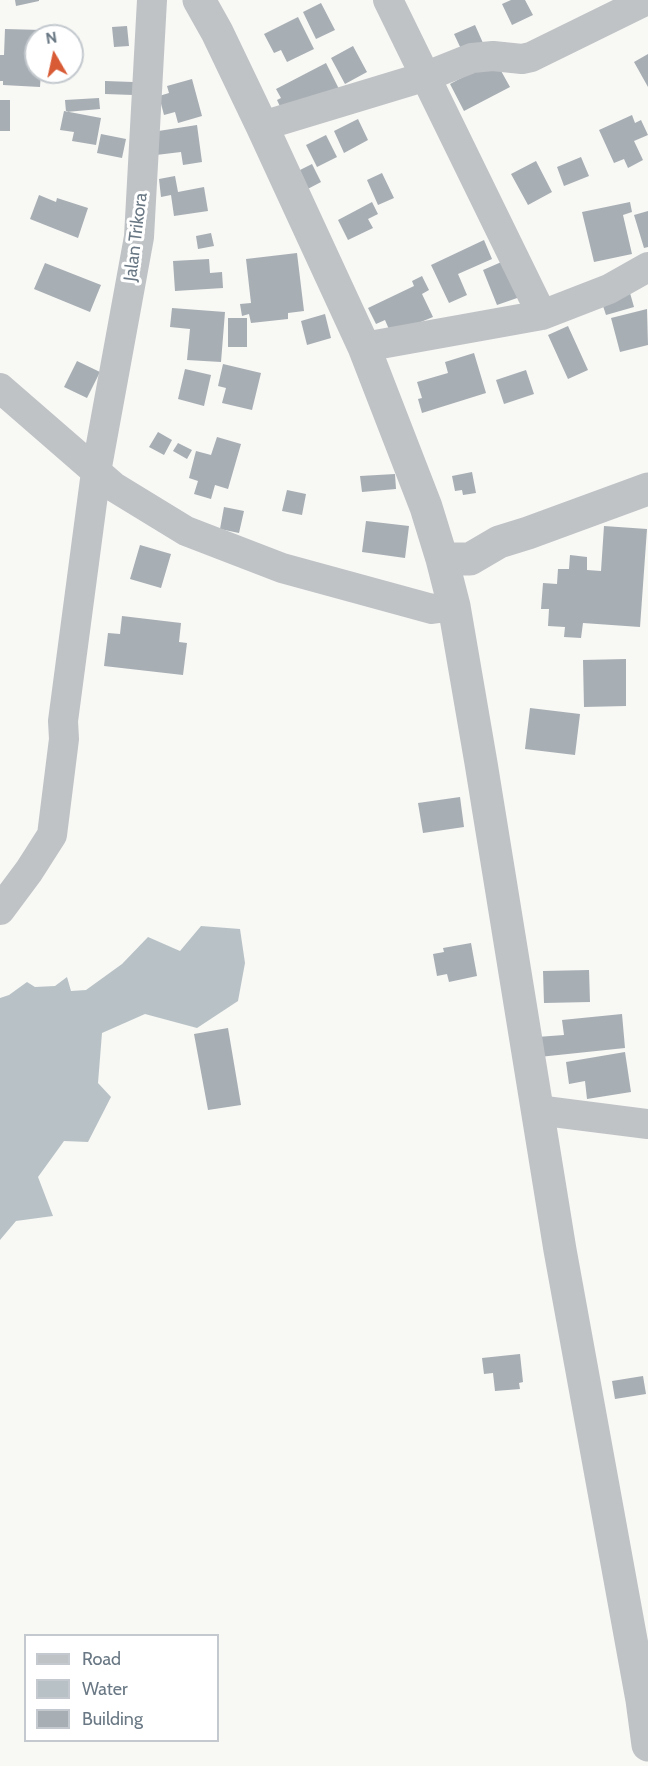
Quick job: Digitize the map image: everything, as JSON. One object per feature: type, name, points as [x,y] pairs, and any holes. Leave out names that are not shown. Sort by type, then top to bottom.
[{"type":"street","name":"Jalan Trikora","points":[[0,910],[52,835],[64,739],[63,721],[96,472],[139,237],[152,0]]},
{"type":"street","points":[[199,0],[262,126],[364,347],[426,507],[442,559],[454,606],[537,1110],[642,1700],[648,1745]]},
{"type":"street","points":[[388,0],[542,315]]},
{"type":"street","points":[[262,126],[427,76],[480,56],[522,59],[531,57],[647,0]]},
{"type":"street","points":[[364,347],[542,315],[609,289],[648,267]]},
{"type":"street","points":[[0,388],[114,486],[186,531],[282,568],[432,609],[454,606]]},
{"type":"street","points":[[442,559],[470,559],[499,542],[648,489]]},
{"type":"street","points":[[537,1110],[648,1124]]},
{"type":"water","points":[[201,926],[240,929],[245,963],[238,1001],[197,1028],[145,1014],[102,1033],[98,1083],[111,1097],[88,1142],[64,1141],[38,1177],[53,1216],[16,1221],[0,1240],[0,998],[9,995],[27,982],[35,987],[55,986],[67,977],[71,991],[86,990],[122,964],[148,937],[180,951]]},
{"type":"building","points":[[15,0],[39,0],[39,1],[16,6]]},
{"type":"building","points":[[511,0],[525,0],[533,15],[512,25],[502,4]]},
{"type":"building","points":[[321,3],[335,30],[316,39],[303,12]]},
{"type":"building","points":[[298,17],[314,49],[287,62],[281,50],[274,53],[264,34]]},
{"type":"building","points":[[475,25],[483,43],[462,51],[454,34]]},
{"type":"building","points":[[127,26],[129,46],[114,47],[112,27]]},
{"type":"building","points":[[5,29],[24,30],[24,84],[40,84],[40,87],[3,85],[3,81],[0,81],[0,55],[4,55]]},
{"type":"building","points":[[353,46],[367,72],[345,84],[331,58]]},
{"type":"building","points":[[648,54],[648,87],[634,62]]},
{"type":"building","points":[[495,60],[510,87],[464,111],[450,84]]},
{"type":"building","points":[[326,63],[343,97],[284,115],[277,100],[281,98],[276,89]]},
{"type":"building","points":[[192,79],[202,116],[178,123],[175,112],[164,115],[159,96],[169,93],[167,86]]},
{"type":"building","points":[[105,81],[133,82],[133,95],[105,94]]},
{"type":"building","points":[[99,98],[100,109],[66,112],[65,100]]},
{"type":"building","points":[[0,100],[10,100],[10,131],[0,131]]},
{"type":"building","points":[[64,111],[101,118],[96,145],[72,141],[74,132],[60,130]]},
{"type":"building","points":[[632,115],[635,123],[641,120],[648,135],[634,141],[643,160],[628,168],[624,159],[614,163],[599,130]]},
{"type":"building","points":[[358,119],[368,140],[344,153],[334,131]]},
{"type":"building","points":[[197,125],[202,162],[183,165],[181,152],[156,155],[152,132]]},
{"type":"building","points":[[101,134],[126,139],[122,158],[97,153]]},
{"type":"building","points":[[326,135],[337,157],[317,167],[306,145]]},
{"type":"building","points":[[581,157],[589,176],[564,186],[557,167]]},
{"type":"building","points":[[536,161],[552,192],[528,205],[511,174]]},
{"type":"building","points":[[312,164],[321,182],[302,192],[292,174]]},
{"type":"building","points":[[382,173],[394,198],[378,205],[367,180]]},
{"type":"building","points":[[175,176],[178,192],[204,187],[208,211],[174,216],[171,195],[161,197],[159,179]]},
{"type":"building","points":[[39,195],[56,202],[57,198],[88,208],[78,238],[30,219]]},
{"type":"building","points":[[372,202],[378,214],[368,219],[373,228],[348,240],[338,220]]},
{"type":"building","points":[[630,202],[632,212],[623,215],[632,254],[594,262],[582,212]]},
{"type":"building","points":[[648,211],[648,247],[644,248],[634,215]]},
{"type":"building","points":[[211,233],[214,246],[198,249],[196,236]]},
{"type":"building","points":[[484,240],[492,259],[458,274],[467,295],[449,303],[431,265]]},
{"type":"building","points":[[297,253],[304,311],[288,313],[288,319],[251,323],[249,314],[242,316],[240,304],[251,303],[246,259]]},
{"type":"building","points":[[209,259],[210,273],[222,272],[223,288],[175,291],[173,261]]},
{"type":"building","points":[[506,260],[520,297],[497,305],[483,270]]},
{"type":"building","points":[[45,263],[101,285],[90,312],[34,289]]},
{"type":"building","points":[[422,276],[429,290],[422,294],[433,317],[391,334],[385,320],[376,324],[368,308],[414,286],[412,281]]},
{"type":"building","points":[[630,293],[634,307],[606,315],[601,300]]},
{"type":"building","points":[[172,308],[225,312],[221,362],[187,360],[190,329],[170,327]]},
{"type":"building","points":[[647,309],[648,345],[620,352],[611,318]]},
{"type":"building","points":[[325,314],[331,338],[307,345],[301,321]]},
{"type":"building","points":[[228,318],[247,318],[247,347],[228,347]]},
{"type":"building","points":[[568,326],[588,370],[568,379],[548,335]]},
{"type":"building","points":[[474,353],[486,393],[422,413],[418,399],[422,398],[417,382],[448,373],[445,362]]},
{"type":"building","points":[[77,361],[100,372],[87,398],[64,387]]},
{"type":"building","points":[[223,364],[261,373],[252,410],[222,403],[226,388],[218,386]]},
{"type":"building","points":[[185,369],[211,375],[204,406],[178,399]]},
{"type":"building","points":[[526,370],[534,394],[504,404],[496,380]]},
{"type":"building","points":[[158,432],[172,440],[164,455],[149,447]]},
{"type":"building","points":[[217,437],[241,444],[228,489],[215,485],[211,499],[194,494],[198,481],[189,478],[196,451],[211,455]]},
{"type":"building","points":[[178,443],[192,450],[187,459],[173,451]]},
{"type":"building","points":[[472,472],[476,493],[463,495],[462,490],[455,491],[452,476]]},
{"type":"building","points":[[395,474],[396,489],[362,492],[360,476]]},
{"type":"building","points":[[287,490],[306,494],[302,515],[282,511]]},
{"type":"building","points":[[224,507],[244,511],[239,533],[220,529]]},
{"type":"building","points":[[366,521],[409,526],[405,558],[362,552]]},
{"type":"building","points":[[604,526],[647,529],[640,627],[583,623],[581,638],[564,637],[565,627],[548,626],[549,609],[541,609],[543,583],[557,584],[558,569],[569,569],[570,555],[587,557],[587,570],[601,571]]},
{"type":"building","points":[[140,545],[171,554],[161,588],[130,579]]},
{"type":"building","points":[[122,616],[181,623],[179,642],[187,643],[183,675],[104,666],[108,633],[120,634]]},
{"type":"building","points":[[626,659],[626,706],[584,707],[583,660]]},
{"type":"building","points":[[530,708],[580,714],[575,755],[525,749]]},
{"type":"building","points":[[460,797],[464,827],[423,833],[418,803]]},
{"type":"building","points":[[471,943],[477,976],[449,982],[447,974],[437,976],[433,954],[444,952],[443,948]]},
{"type":"building","points":[[589,970],[590,1002],[544,1003],[543,971]]},
{"type":"building","points":[[622,1014],[625,1048],[539,1057],[537,1037],[564,1035],[562,1020]]},
{"type":"building","points":[[228,1028],[241,1105],[208,1110],[194,1034]]},
{"type":"building","points":[[625,1052],[631,1092],[587,1099],[585,1081],[569,1084],[566,1062]]},
{"type":"building","points":[[520,1354],[523,1382],[519,1383],[520,1389],[495,1391],[493,1373],[484,1374],[482,1358]]},
{"type":"building","points":[[643,1376],[646,1394],[615,1399],[612,1381]]}]
